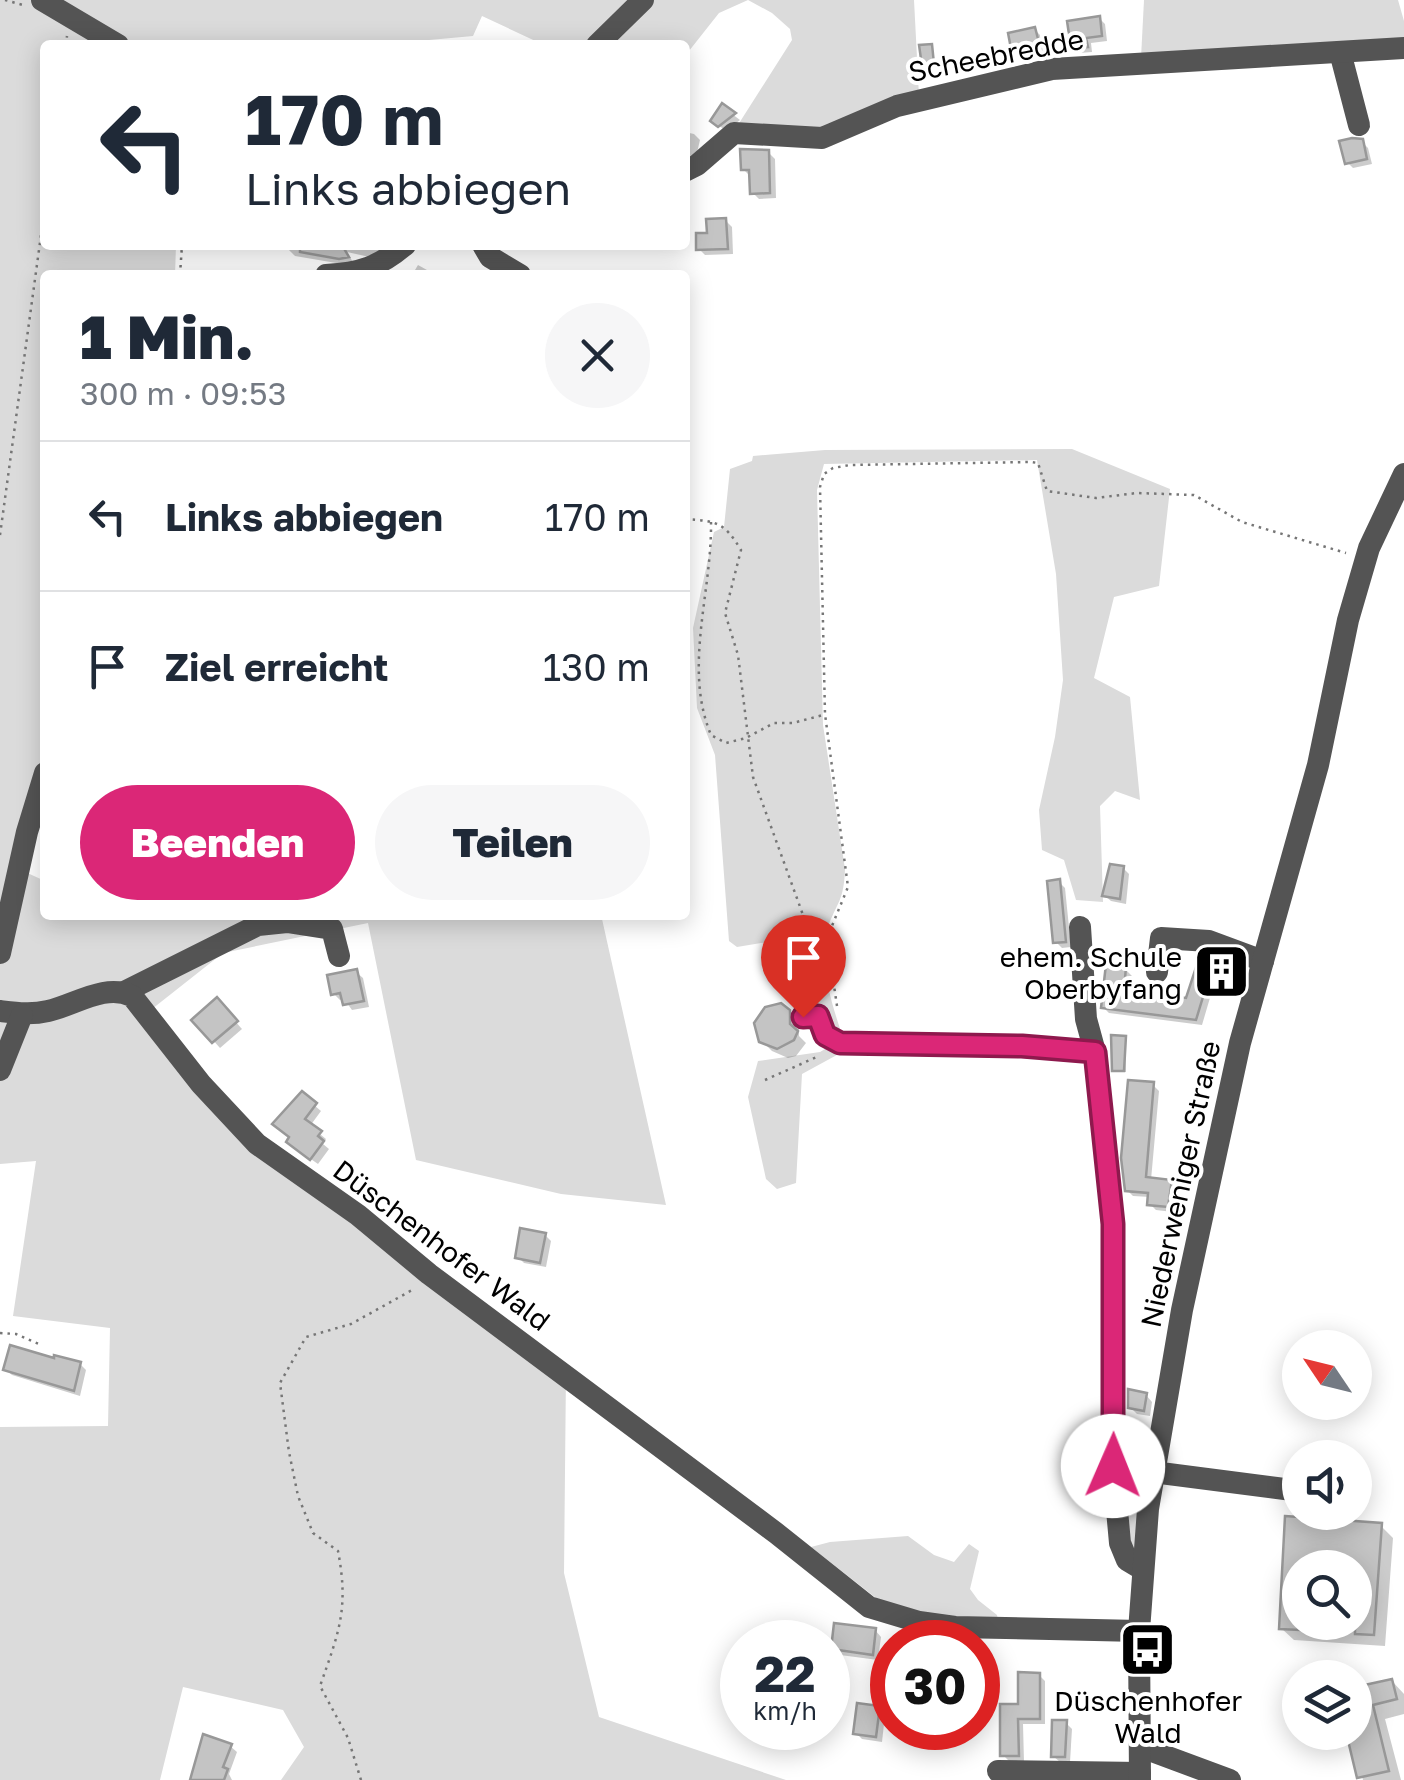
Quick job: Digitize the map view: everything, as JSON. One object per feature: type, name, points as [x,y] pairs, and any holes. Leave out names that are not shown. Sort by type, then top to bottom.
[{"type":"street","points":[[42,0],[110,40]]},
{"type":"street","points":[[601,40],[644,0]]},
{"type":"street","name":"Scheebredde","points":[[690,168],[734,133],[822,138],[896,106],[1052,68],[1404,48]]},
{"type":"street","points":[[1340,52],[1359,126]]},
{"type":"street","points":[[370,270],[399,250]]},
{"type":"street","points":[[486,250],[490,257],[512,270]]},
{"type":"street","name":"Niederweniger Straße","points":[[1140,1776],[1142,1569],[1153,1472],[1192,1261],[1240,1043],[1318,765],[1348,620],[1365,558],[1404,474]]},
{"type":"street","points":[[0,954],[40,789]]},
{"type":"street","points":[[0,1070],[11,1013],[45,1012],[92,995],[124,992],[258,925],[287,922],[332,929],[338,956]]},
{"type":"street","name":"Niederweniger Straße","points":[[1080,926],[1086,1019],[1095,1052],[1113,1224],[1113,1466],[1120,1543],[1128,1560],[1142,1569]]},
{"type":"street","points":[[1157,972],[1161,938],[1208,941],[1263,961]]},
{"type":"street","name":"Düschenhofer Wald","points":[[124,992],[144,1007],[201,1084],[257,1144],[358,1215],[429,1274],[776,1533],[868,1607],[918,1622],[955,1626],[1139,1630]]},
{"type":"street","points":[[822,1027],[1095,1052]]},
{"type":"street","points":[[1153,1472],[1282,1489]]},
{"type":"street","points":[[1141,1747],[1230,1780]]},
{"type":"street","points":[[998,1770],[1140,1776]]},
{"type":"path","points":[[0,535],[40,243]]},
{"type":"path","points":[[822,1027],[830,976],[828,938],[848,887],[825,714],[820,487],[824,474],[850,465],[1032,462],[1038,464],[1047,491],[1096,498],[1137,493],[1194,495],[1242,522],[1365,558]]},
{"type":"path","points":[[690,519],[711,520],[728,529],[741,550],[725,614],[738,655],[746,738],[764,813],[808,926],[822,1027],[825,1054],[765,1080]]},
{"type":"path","points":[[711,520],[711,573],[700,635],[700,702],[712,736],[726,743],[746,738],[774,723],[794,723],[825,714]]},
{"type":"path","points":[[361,1780],[348,1738],[320,1686],[338,1635],[346,1589],[338,1551],[313,1533],[298,1496],[280,1383],[306,1337],[352,1324],[415,1288],[429,1274]]},
{"type":"path","points":[[0,1332],[39,1344]]},
{"type":"shaded area","points":[[0,0],[635,0],[595,40],[533,40],[482,16],[473,36],[429,40],[40,40],[40,250],[176,250],[175,270],[40,270],[40,810],[23,871],[40,879],[40,920],[602,920],[666,1205],[561,1194],[416,1160],[368,923],[223,953],[152,1009],[229,1113],[566,1371],[564,1573],[599,1717],[786,1780],[281,1780],[304,1747],[283,1710],[183,1687],[160,1780],[0,1780],[0,1427],[108,1426],[110,1328],[13,1316],[36,1161],[0,1164]]},
{"type":"shaded area","points":[[653,0],[748,0],[719,13],[690,50],[690,40],[612,40]]},
{"type":"shaded area","points":[[748,0],[914,0],[919,96],[840,127],[736,128],[792,40],[790,29]]},
{"type":"shaded area","points":[[1144,0],[1398,0],[1404,21],[1404,45],[1141,58]]},
{"type":"shaded area","points":[[1072,449],[1170,489],[1159,586],[1114,597],[1094,678],[1130,697],[1140,800],[1115,791],[1100,806],[1103,902],[1076,900],[1064,860],[1042,850],[1039,810],[1063,680],[1056,574],[1037,460],[824,464],[817,490],[823,725],[845,869],[842,895],[824,940],[824,954],[843,1038],[814,1014],[804,936],[737,947],[729,941],[715,755],[697,708],[693,628],[714,532],[724,527],[730,469],[752,461],[753,456],[825,450]]},
{"type":"shaded area","points":[[832,1045],[846,1050],[802,1074],[796,1183],[777,1189],[766,1179],[748,1097],[758,1061],[820,1052]]},
{"type":"shaded area","points":[[1117,1461],[1149,1462],[1137,1549],[1129,1551]]},
{"type":"shaded area","points":[[908,1536],[934,1555],[954,1562],[969,1544],[979,1551],[970,1589],[998,1620],[899,1616],[811,1547]]},
{"type":"building","points":[[1100,16],[1102,36],[1086,38],[1088,47],[1071,48],[1067,21]]},
{"type":"building","points":[[1035,27],[1040,47],[1012,54],[1008,33]]},
{"type":"building","points":[[932,44],[934,64],[922,66],[919,45]]},
{"type":"building","points":[[722,103],[736,113],[718,127],[710,121]]},
{"type":"building","points":[[1363,139],[1367,159],[1345,164],[1339,141]]},
{"type":"building","points":[[740,149],[769,150],[770,193],[750,194],[749,170],[741,170]]},
{"type":"building","points":[[726,218],[728,249],[696,250],[696,233],[707,233],[706,219]]},
{"type":"building","points":[[345,250],[349,257],[339,259],[300,252]]},
{"type":"building","points":[[1110,864],[1124,866],[1120,899],[1102,896]]},
{"type":"building","points":[[1060,879],[1066,942],[1053,943],[1047,881]]},
{"type":"building","points":[[1200,955],[1232,966],[1226,993],[1206,987],[1196,1020],[1101,1008],[1106,964],[1126,967],[1124,990],[1186,998]]},
{"type":"building","points":[[357,969],[364,1001],[343,1005],[340,993],[331,995],[327,975]]},
{"type":"building","points":[[217,997],[238,1021],[212,1043],[191,1020]]},
{"type":"building","points":[[781,1003],[790,1010],[790,1024],[798,1031],[794,1040],[777,1049],[759,1042],[754,1023],[765,1007]]},
{"type":"building","points":[[1111,1035],[1126,1036],[1124,1071],[1112,1071]]},
{"type":"building","points":[[1128,1080],[1154,1082],[1146,1177],[1172,1180],[1168,1207],[1147,1205],[1148,1193],[1125,1191],[1121,1158]]},
{"type":"building","points":[[302,1091],[317,1103],[305,1119],[322,1131],[318,1136],[324,1141],[310,1160],[286,1142],[289,1137],[272,1124]]},
{"type":"building","points":[[520,1228],[546,1233],[540,1263],[515,1258]]},
{"type":"building","points":[[10,1345],[81,1362],[74,1391],[3,1370]]},
{"type":"building","points":[[1128,1389],[1147,1393],[1144,1411],[1128,1408]]},
{"type":"building","points":[[1372,1522],[1382,1523],[1374,1635],[1372,1550],[1283,1550],[1284,1530],[1372,1530]]},
{"type":"building","points":[[1282,1572],[1282,1629],[1279,1629]]},
{"type":"building","points":[[850,1625],[870,1627],[870,1655],[850,1652]]},
{"type":"building","points":[[1018,1672],[1040,1673],[1040,1719],[1018,1719],[1019,1756],[1000,1756],[1000,1704],[1018,1704]]},
{"type":"building","points":[[1392,1679],[1397,1699],[1373,1705],[1389,1771],[1357,1778],[1350,1750],[1372,1750],[1372,1683]]},
{"type":"building","points":[[857,1703],[870,1705],[870,1736],[853,1734]]},
{"type":"building","points":[[1052,1720],[1067,1720],[1065,1757],[1051,1757]]},
{"type":"building","points":[[203,1734],[232,1744],[223,1767],[228,1769],[224,1780],[190,1780]]},
{"type":"place","name":"ehem. Schule Oberbyfang","points":[[1221,972]]},
{"type":"place","name":"Düschenhofer Wald","points":[[1148,1649]]},
{"type":"route","points":[[803,1017],[818,1016],[825,1035],[840,1043],[1022,1046],[1095,1052],[1113,1224],[1113,1466]]}]
